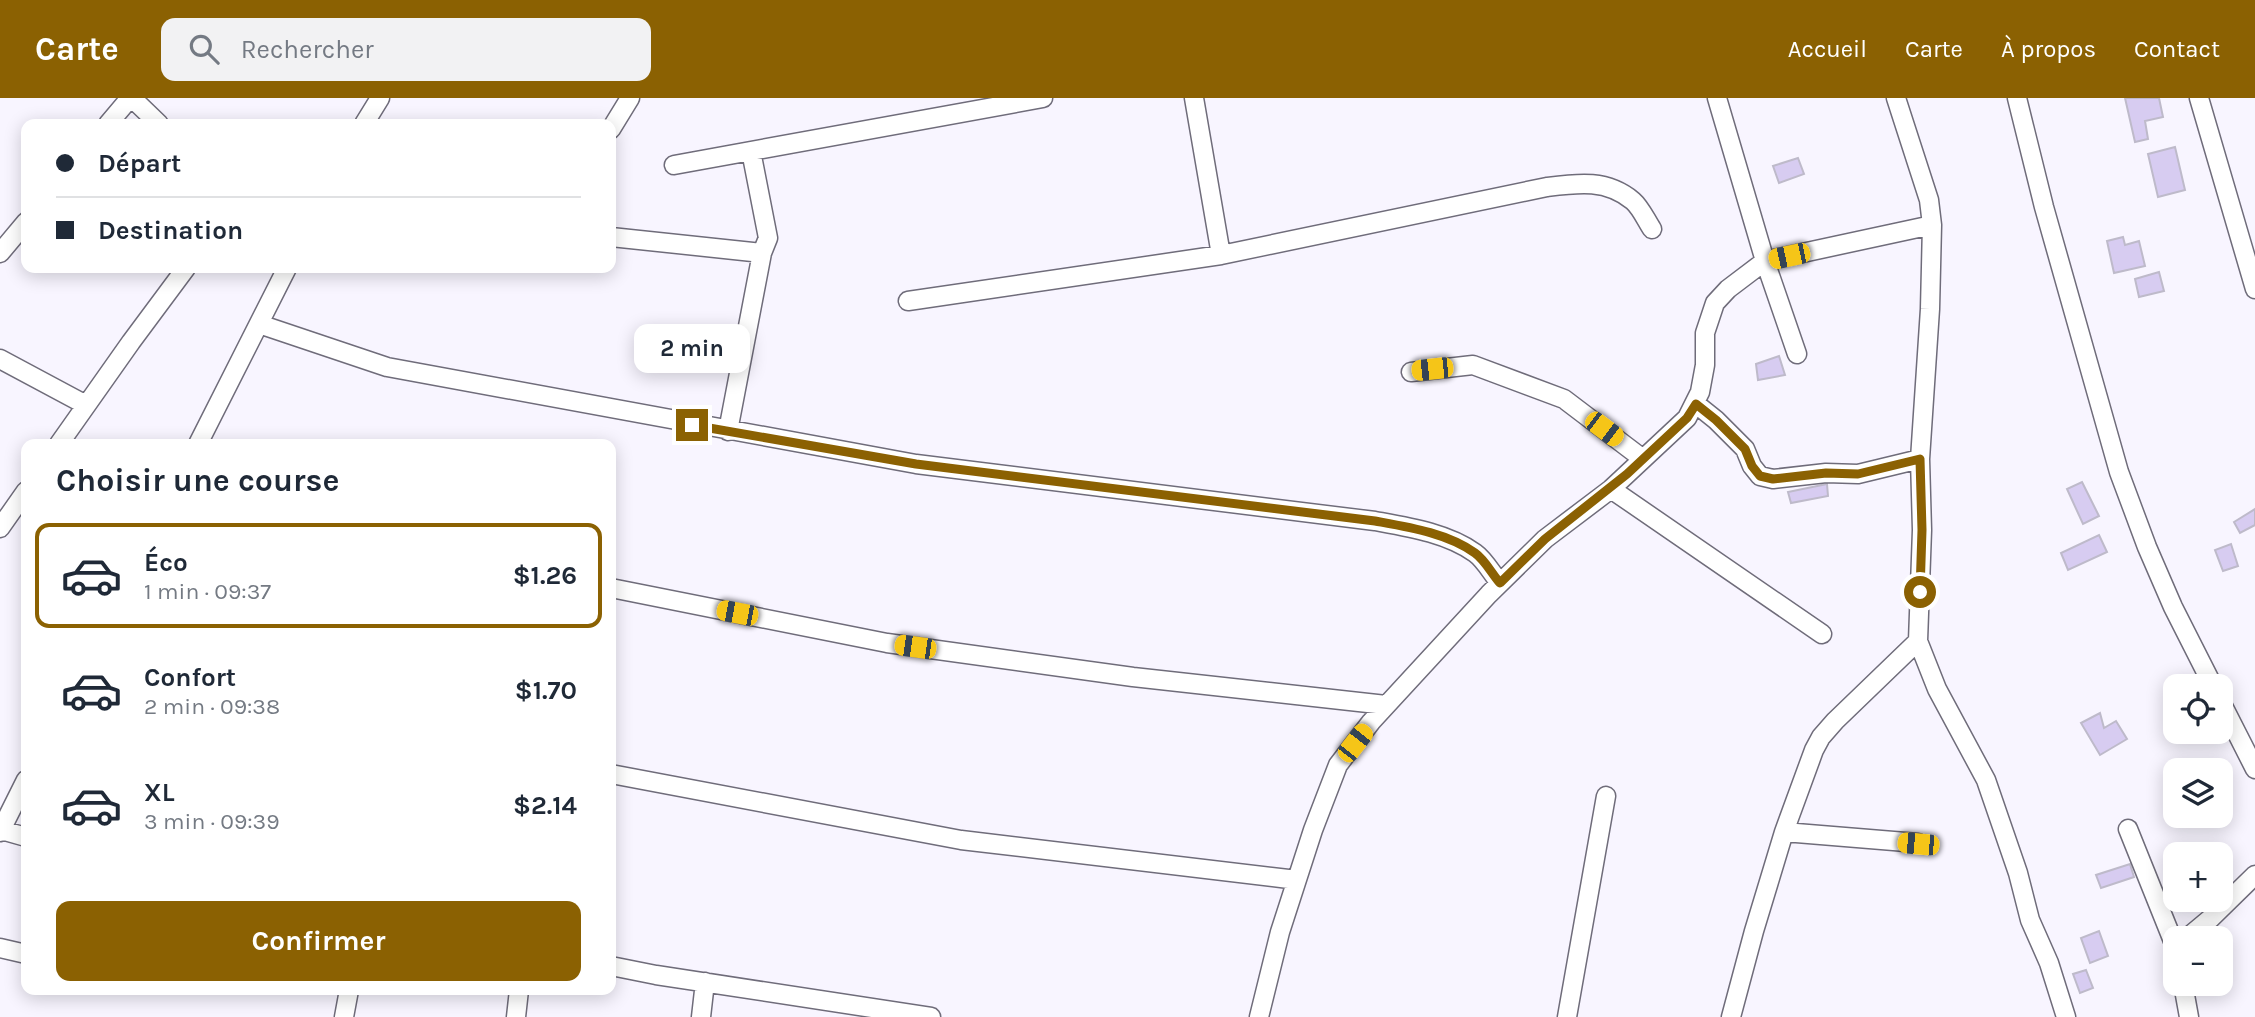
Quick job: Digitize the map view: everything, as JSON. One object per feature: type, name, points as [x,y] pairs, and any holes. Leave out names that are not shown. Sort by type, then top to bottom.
[{"type":"street","points":[[112,119],[131,98],[154,119]]},
{"type":"street","points":[[367,119],[380,98]]},
{"type":"street","points":[[616,121],[631,98]]},
{"type":"street","points":[[674,165],[1044,98]]},
{"type":"street","points":[[1194,98],[1221,255]]},
{"type":"street","points":[[1717,98],[1765,261],[1797,354]]},
{"type":"street","points":[[1896,98],[1929,200],[1932,225],[1930,309],[1920,459],[1922,530],[1917,641],[1937,689],[1986,780],[2018,873],[2030,920],[2049,963],[2066,1017]]},
{"type":"street","points":[[2017,98],[2119,472],[2173,607],[2207,674]]},
{"type":"street","points":[[2199,98],[2255,289]]},
{"type":"street","points":[[728,431],[762,253],[768,238],[751,152]]},
{"type":"street","points":[[908,301],[1221,255],[1547,187],[1583,182],[1612,188],[1634,202],[1652,229]]},
{"type":"street","points":[[1259,1017],[1280,932],[1313,830],[1338,765],[1386,705],[1500,583],[1545,539],[1611,489],[1687,418],[1696,404],[1705,365],[1705,333],[1716,303],[1728,289],[1765,261],[1932,225]]},
{"type":"street","points":[[0,251],[21,228]]},
{"type":"street","points":[[616,238],[762,253]]},
{"type":"street","points":[[62,439],[182,273]]},
{"type":"street","points":[[201,439],[284,273]]},
{"type":"street","points":[[259,324],[387,368],[728,431],[916,464],[1375,521],[1418,529],[1452,541],[1477,554],[1500,583]]},
{"type":"street","points":[[0,359],[86,405]]},
{"type":"street","points":[[1411,372],[1473,365],[1564,399],[1643,459]]},
{"type":"street","points":[[1696,404],[1745,449],[1752,466],[1760,476],[1773,479],[1826,473],[1858,474],[1920,459]]},
{"type":"street","points":[[1611,489],[1822,634]]},
{"type":"street","points":[[0,528],[21,498]]},
{"type":"street","points":[[616,589],[887,643],[1133,677],[1386,705]]},
{"type":"street","points":[[1731,1017],[1784,832],[1814,750],[1821,737],[1917,641]]},
{"type":"street","points":[[2233,726],[2255,769]]},
{"type":"street","points":[[616,775],[961,840],[1297,880]]},
{"type":"street","points":[[21,790],[0,831],[21,836]]},
{"type":"street","points":[[1567,1017],[1606,796]]},
{"type":"street","points":[[2128,829],[2167,926]]},
{"type":"street","points":[[1784,832],[1918,844]]},
{"type":"street","points":[[2201,926],[2255,875]]},
{"type":"street","points":[[0,948],[21,953]]},
{"type":"street","points":[[616,967],[880,1013],[931,1017]]},
{"type":"street","points":[[701,1017],[705,982]]},
{"type":"street","points":[[344,1017],[348,995]]},
{"type":"street","points":[[516,1017],[518,995]]},
{"type":"street","points":[[2185,996],[2189,1017]]},
{"type":"building","points":[[2125,98],[2159,98],[2163,117],[2145,121],[2148,139],[2135,142]]},
{"type":"building","points":[[2175,147],[2185,190],[2158,197],[2148,154]]},
{"type":"building","points":[[1798,158],[1804,174],[1779,183],[1773,166]]},
{"type":"building","points":[[2123,237],[2125,245],[2139,241],[2145,266],[2114,273],[2107,241]]},
{"type":"building","points":[[2159,272],[2164,291],[2139,297],[2135,279]]},
{"type":"building","points":[[1779,356],[1785,375],[1758,380],[1756,364]]},
{"type":"building","points":[[2082,482],[2099,516],[2083,524],[2067,489]]},
{"type":"building","points":[[1827,484],[1828,496],[1791,503],[1788,492]]},
{"type":"building","points":[[2255,509],[2255,525],[2240,533],[2234,522]]},
{"type":"building","points":[[2099,535],[2107,552],[2068,570],[2061,553]]},
{"type":"building","points":[[2231,544],[2238,566],[2223,571],[2215,550]]},
{"type":"building","points":[[2100,713],[2104,728],[2116,721],[2127,739],[2100,755],[2081,723]]},
{"type":"building","points":[[2130,864],[2134,877],[2101,888],[2096,875]]},
{"type":"building","points":[[2099,931],[2108,956],[2090,963],[2081,938]]},
{"type":"building","points":[[2086,970],[2093,988],[2080,993],[2073,974]]},
{"type":"route","points":[[692,425],[916,464],[1375,521],[1418,529],[1452,541],[1477,554],[1500,583],[1545,539],[1611,489],[1687,418],[1696,404],[1745,449],[1752,466],[1760,476],[1773,479],[1826,473],[1858,474],[1920,459],[1920,592]]}]
